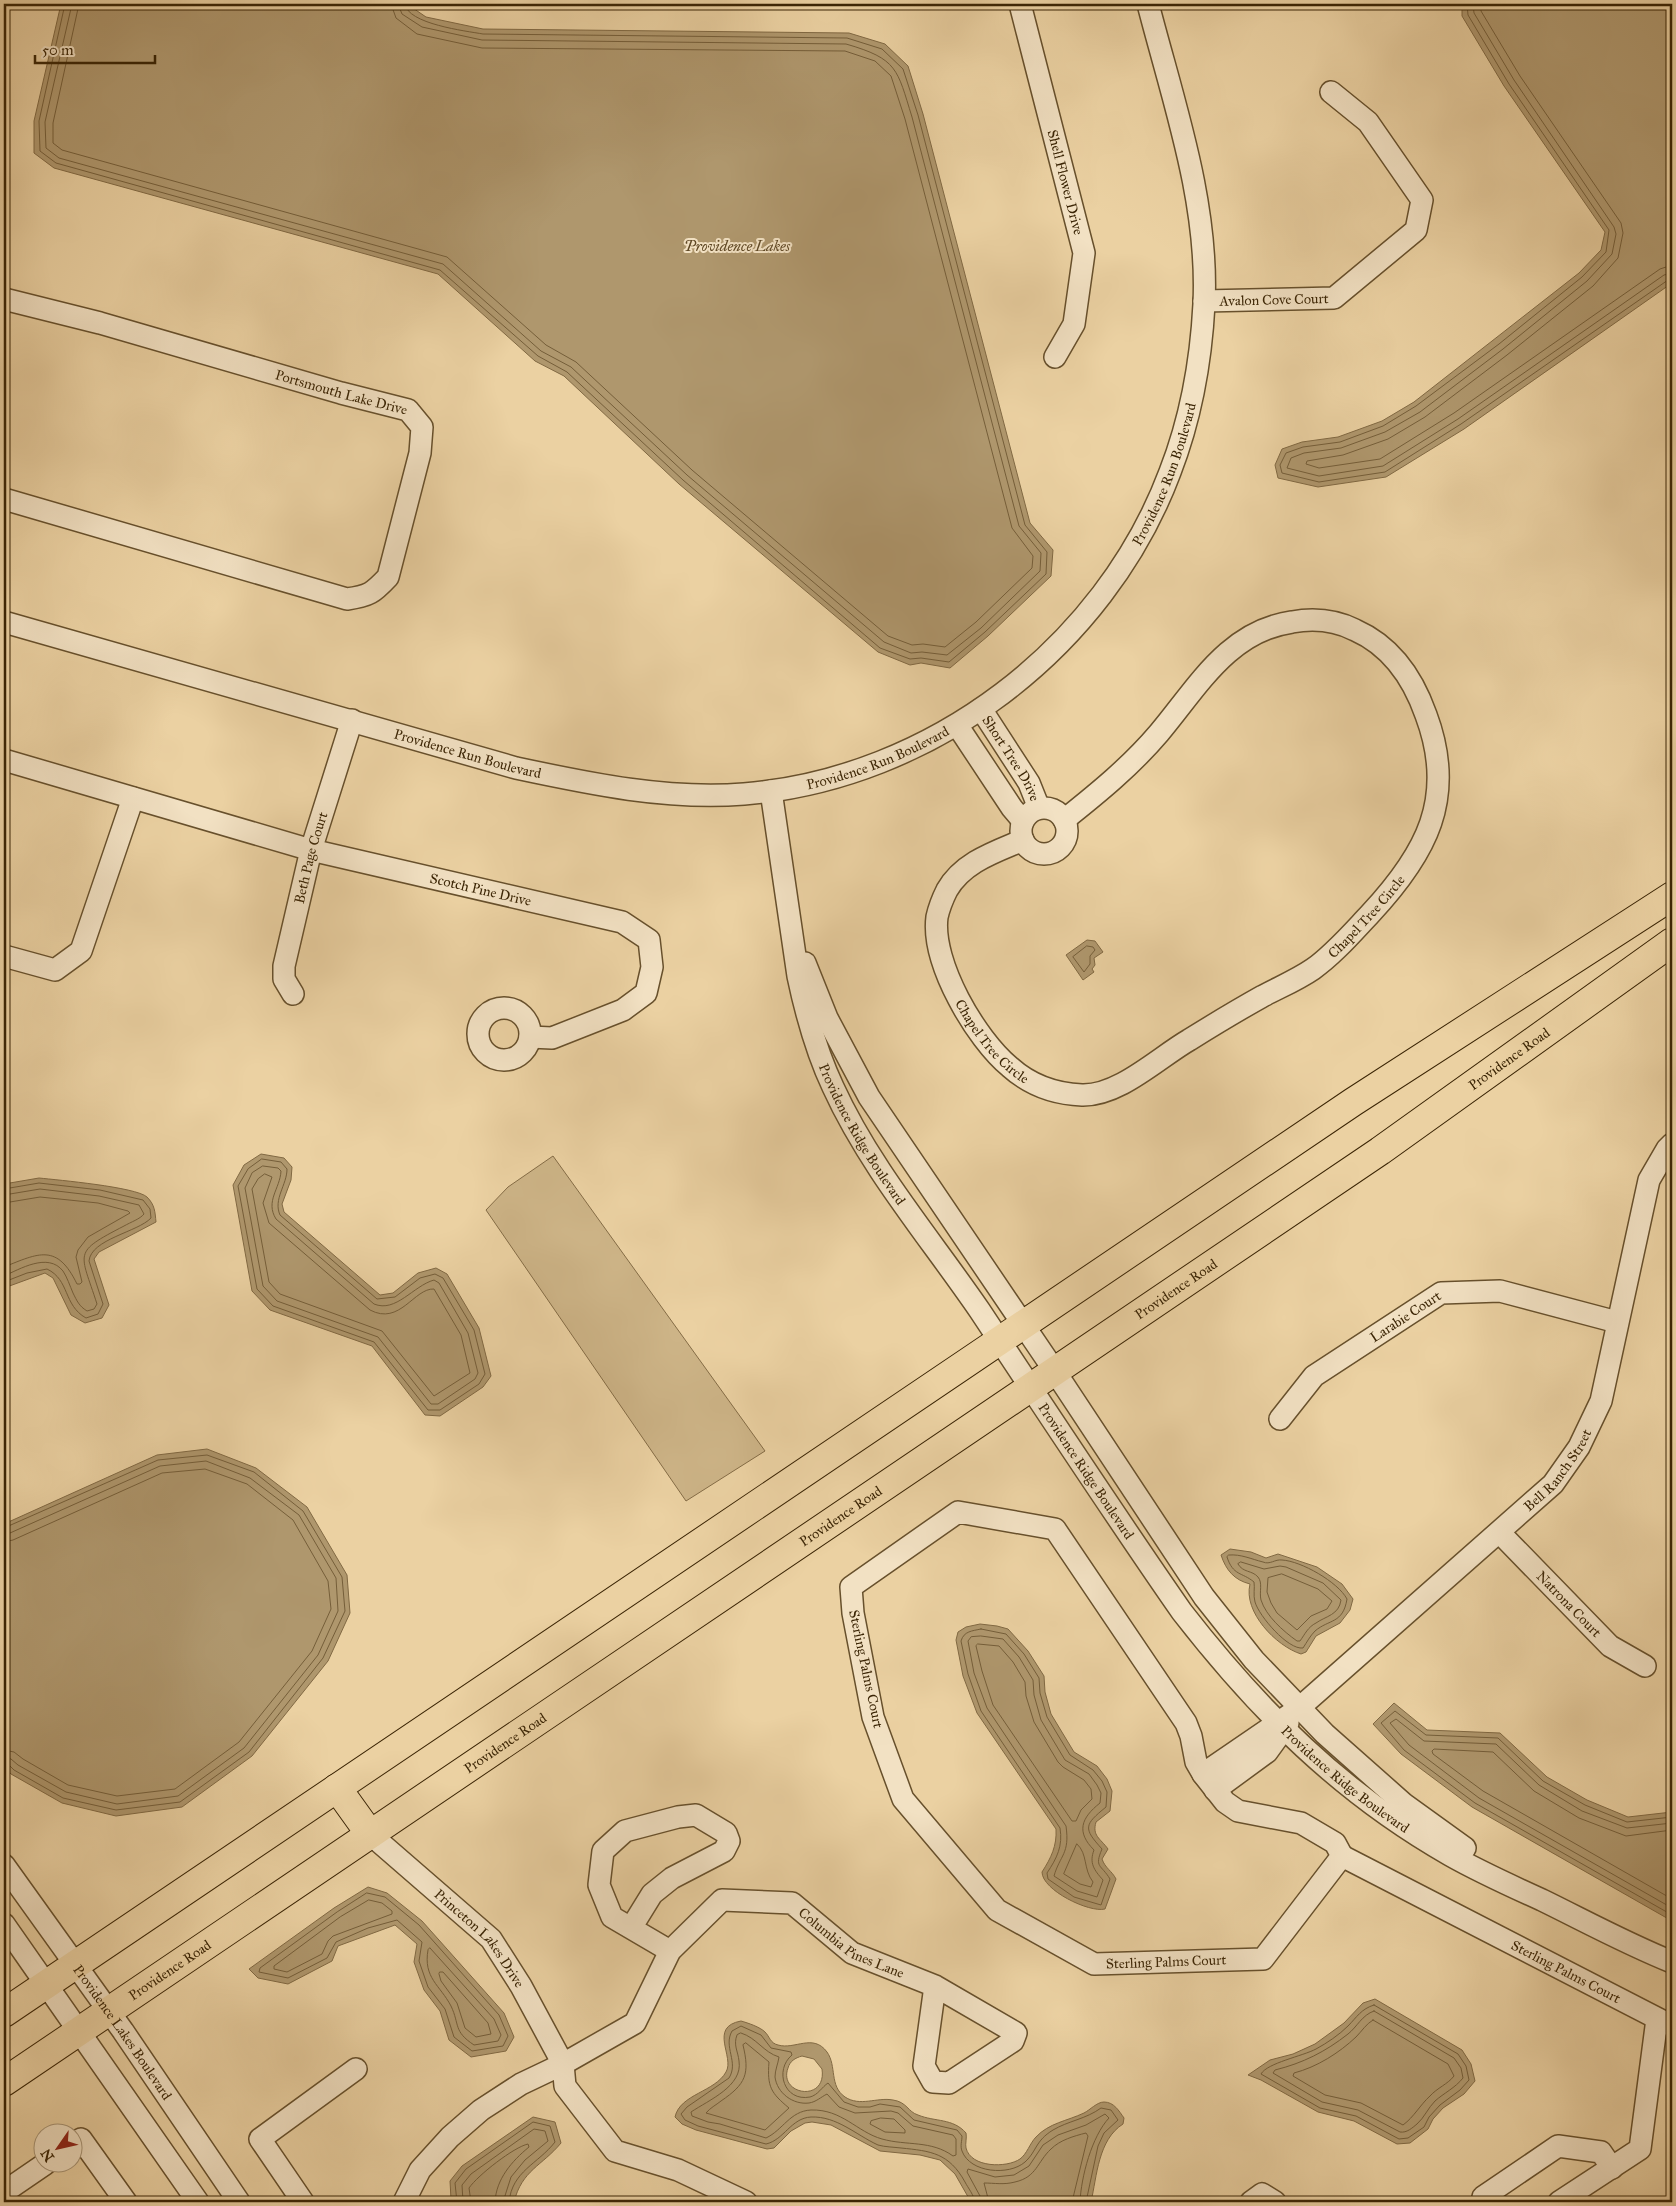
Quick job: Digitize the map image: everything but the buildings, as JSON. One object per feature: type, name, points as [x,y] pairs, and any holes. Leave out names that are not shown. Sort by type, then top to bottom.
[{"type":"main road","points":[[4,2013],[1353,1102],[1672,896]]},
{"type":"main road","name":"Providence Road","points":[[4,2082],[1380,1151],[1672,942]]},
{"type":"main road","points":[[337,1788],[370,1834]]},
{"type":"street","name":"Shell Flower Drive","points":[[1020,4],[1084,253],[1074,324],[1055,357]]},
{"type":"street","name":"Providence Run Boulevard","points":[[4,622],[516,768],[608,786],[662,794],[746,794],[833,777],[860,769],[912,748],[957,725],[1024,676],[1079,623],[1112,582],[1144,529],[1170,474],[1188,419],[1195,389],[1204,301],[1200,219],[1192,176],[1148,4]]},
{"type":"street","name":"Avalon Cove Court","points":[[1204,301],[1334,298],[1416,230],[1422,200],[1368,122],[1331,92]]},
{"type":"street","name":"Portsmouth Lake Drive","points":[[4,299],[100,323],[341,393],[408,410],[422,427],[420,453],[388,577],[364,597],[347,599],[4,499]]},
{"type":"street","name":"Chapel Tree Circle","points":[[1040,808],[1030,813],[1023,831],[958,875],[948,888],[941,903],[937,919],[940,948],[954,988],[968,1015],[987,1045],[1000,1058],[1025,1078],[1051,1090],[1088,1094],[1120,1085],[1184,1042],[1262,996],[1303,976],[1331,954],[1390,893],[1419,850],[1435,814],[1437,754],[1431,726],[1415,687],[1390,653],[1362,633],[1330,621],[1306,620],[1284,623],[1245,639],[1226,653],[1204,675],[1159,733],[1110,784],[1064,820]]},
{"type":"street","name":"Short Tree Drive","points":[[981,709],[1029,783],[1040,808]]},
{"type":"street","name":"Beth Page Court","points":[[293,994],[284,979],[284,966],[311,850],[352,720]]},
{"type":"street","name":"Short Tree Drive","points":[[957,725],[1012,808],[1023,831]]},
{"type":"street","name":"Scotch Pine Drive","points":[[4,760],[311,850],[622,922],[649,940],[652,967],[646,993],[623,1010],[552,1038],[530,1037]]},
{"type":"street","name":"Providence Ridge Boulevard","points":[[771,790],[804,1005],[812,1036],[833,1088],[874,1158],[1182,1612],[1212,1652],[1280,1727],[1333,1775],[1395,1821],[1476,1870],[1633,1946],[1672,1962]]},
{"type":"street","points":[[4,956],[55,970],[81,951],[133,798]]},
{"type":"street","points":[[1023,831],[1033,851],[1040,853],[1054,851],[1060,847],[1066,834],[1064,820],[1054,810],[1040,808]]},
{"type":"street","name":"Providence Ridge Boulevard","points":[[789,915],[808,972],[827,1018],[858,1078],[888,1127],[1054,1370],[1204,1597],[1254,1660],[1298,1709],[1351,1759],[1440,1832],[1543,1901]]},
{"type":"street","name":"Bell Ranch Street","points":[[1298,1709],[1500,1533],[1553,1484],[1579,1447],[1601,1401],[1649,1180],[1666,1149],[1672,1144]]},
{"type":"street","name":"Larabie Court","points":[[1280,1419],[1314,1376],[1440,1292],[1500,1291],[1618,1322]]},
{"type":"street","name":"Sterling Palms Court","points":[[1342,1856],[1263,1959],[1094,1964],[997,1910],[903,1799],[873,1716],[853,1614],[851,1588],[958,1512],[1055,1529],[1186,1723],[1191,1736],[1196,1762],[1225,1802],[1238,1811],[1301,1823],[1335,1843],[1342,1856],[1665,2022],[1640,2149],[1559,2202]]},
{"type":"street","name":"Natrona Court","points":[[1500,1533],[1610,1646],[1645,1666]]},
{"type":"street","points":[[1209,1782],[1280,1727],[1298,1709]]},
{"type":"street","points":[[631,1928],[652,1894],[672,1878],[724,1851],[729,1841],[726,1833],[696,1815],[678,1816],[625,1831],[603,1852],[599,1885],[612,1917],[670,1951]]},
{"type":"street","name":"Princeton Lakes Drive","points":[[370,1834],[491,1939],[521,1986],[563,2064],[566,2086],[615,2151],[678,2170],[746,2202]]},
{"type":"street","name":"Providence Lakes Boulevard","points":[[4,1865],[109,2012],[239,2202]]},
{"type":"street","name":"Columbia Pines Lane","points":[[563,2064],[635,2023],[670,1951],[722,1900],[792,1903],[852,1953],[935,1986],[1016,2033],[1013,2041],[949,2083],[933,2082],[924,2066],[935,1986]]},
{"type":"street","points":[[4,1924],[198,2202]]},
{"type":"street","points":[[404,2202],[420,2170],[450,2137],[481,2110],[521,2084],[563,2064]]},
{"type":"street","points":[[304,2202],[260,2139],[356,2069]]},
{"type":"street","points":[[82,2140],[126,2202]]},
{"type":"street","points":[[1486,2202],[1483,2197],[1558,2146],[1601,2152],[1612,2168]]},
{"type":"street","points":[[4,2192],[32,2173]]},
{"type":"street","points":[[1251,2202],[1262,2194],[1275,2202]]},
{"type":"shaded area","points":[[553,1156],[765,1451],[686,1501],[486,1210],[508,1187]]},
{"type":"water","name":"Providence Lakes","points":[[61,4],[407,4],[426,17],[483,29],[849,33],[885,44],[908,66],[923,114],[1030,523],[1053,550],[1051,576],[988,636],[950,668],[921,663],[910,665],[878,652],[679,484],[564,376],[535,361],[438,274],[54,168],[34,153],[34,121]]},
{"type":"water","points":[[1462,4],[1672,4],[1672,283],[1464,429],[1386,477],[1318,487],[1278,478],[1275,465],[1282,449],[1302,442],[1338,437],[1382,421],[1414,402],[1579,273],[1601,250],[1605,232],[1504,86],[1462,16]]},
{"type":"water","points":[[1087,940],[1095,941],[1103,952],[1094,958],[1095,965],[1092,969],[1094,972],[1083,980],[1066,955]]},
{"type":"water","points":[[261,1154],[284,1158],[292,1167],[291,1180],[282,1204],[284,1212],[380,1295],[393,1293],[418,1273],[436,1268],[447,1274],[479,1328],[491,1376],[483,1387],[440,1416],[425,1415],[372,1346],[270,1310],[252,1291],[233,1185],[244,1165]]},
{"type":"water","points":[[39,1178],[128,1190],[147,1197],[153,1206],[156,1222],[99,1252],[94,1259],[109,1305],[102,1318],[85,1323],[71,1315],[53,1278],[45,1273],[4,1288],[4,1184]]},
{"type":"water","points":[[207,1449],[256,1468],[307,1507],[347,1575],[350,1613],[328,1661],[252,1756],[182,1807],[116,1816],[62,1803],[11,1774],[4,1767],[4,1524],[157,1455]]},
{"type":"water","points":[[1230,1549],[1251,1552],[1266,1558],[1278,1554],[1317,1567],[1342,1584],[1353,1599],[1350,1610],[1340,1623],[1316,1636],[1306,1652],[1301,1654],[1291,1650],[1272,1636],[1256,1616],[1249,1595],[1250,1584],[1239,1580],[1231,1574],[1225,1565],[1221,1555]]},
{"type":"water","points":[[980,1624],[1008,1629],[1028,1651],[1044,1676],[1045,1692],[1051,1714],[1074,1752],[1097,1766],[1107,1779],[1112,1791],[1110,1811],[1096,1822],[1095,1827],[1096,1834],[1108,1849],[1102,1859],[1116,1879],[1105,1909],[1078,1904],[1058,1893],[1044,1879],[1042,1872],[1053,1852],[1056,1841],[1056,1829],[977,1713],[963,1676],[956,1640],[958,1632],[966,1627]]},
{"type":"water","points":[[1394,1703],[1427,1730],[1500,1733],[1547,1777],[1587,1800],[1628,1817],[1672,1812],[1672,1921],[1472,1807],[1401,1754],[1373,1724]]},
{"type":"water","points":[[368,1887],[387,1893],[422,1921],[504,2013],[514,2037],[506,2051],[471,2057],[449,2040],[440,2011],[424,1990],[414,1962],[417,1944],[395,1925],[338,1946],[332,1961],[288,1984],[258,1978],[249,1969],[334,1908]]},
{"type":"water","points":[[1375,1999],[1462,2050],[1471,2064],[1475,2081],[1464,2094],[1443,2108],[1433,2119],[1428,2129],[1410,2143],[1397,2144],[1354,2121],[1318,2112],[1261,2080],[1248,2075],[1270,2060],[1293,2054],[1315,2044],[1344,2023],[1363,2003]]},
{"type":"water","points":[[741,2021],[754,2025],[763,2030],[778,2045],[791,2046],[810,2043],[822,2046],[832,2063],[837,2087],[845,2097],[863,2102],[887,2099],[898,2101],[918,2115],[955,2125],[966,2133],[966,2148],[969,2155],[982,2163],[999,2165],[1020,2159],[1041,2132],[1052,2125],[1084,2113],[1101,2102],[1108,2102],[1116,2107],[1124,2118],[1123,2124],[1108,2139],[1103,2149],[1091,2202],[971,2202],[955,2174],[940,2160],[920,2155],[880,2151],[831,2125],[812,2122],[805,2123],[791,2131],[774,2148],[767,2149],[696,2130],[682,2124],[675,2117],[678,2109],[690,2098],[721,2079],[726,2072],[728,2059],[724,2036],[726,2029],[731,2024]],"holes":[[[802,2056],[814,2059],[822,2069],[822,2080],[811,2091],[796,2089],[790,2084],[787,2077],[790,2063]]]},
{"type":"water","points":[[533,2117],[555,2122],[561,2143],[527,2175],[514,2202],[454,2202],[451,2199],[450,2181],[462,2166]]}]
